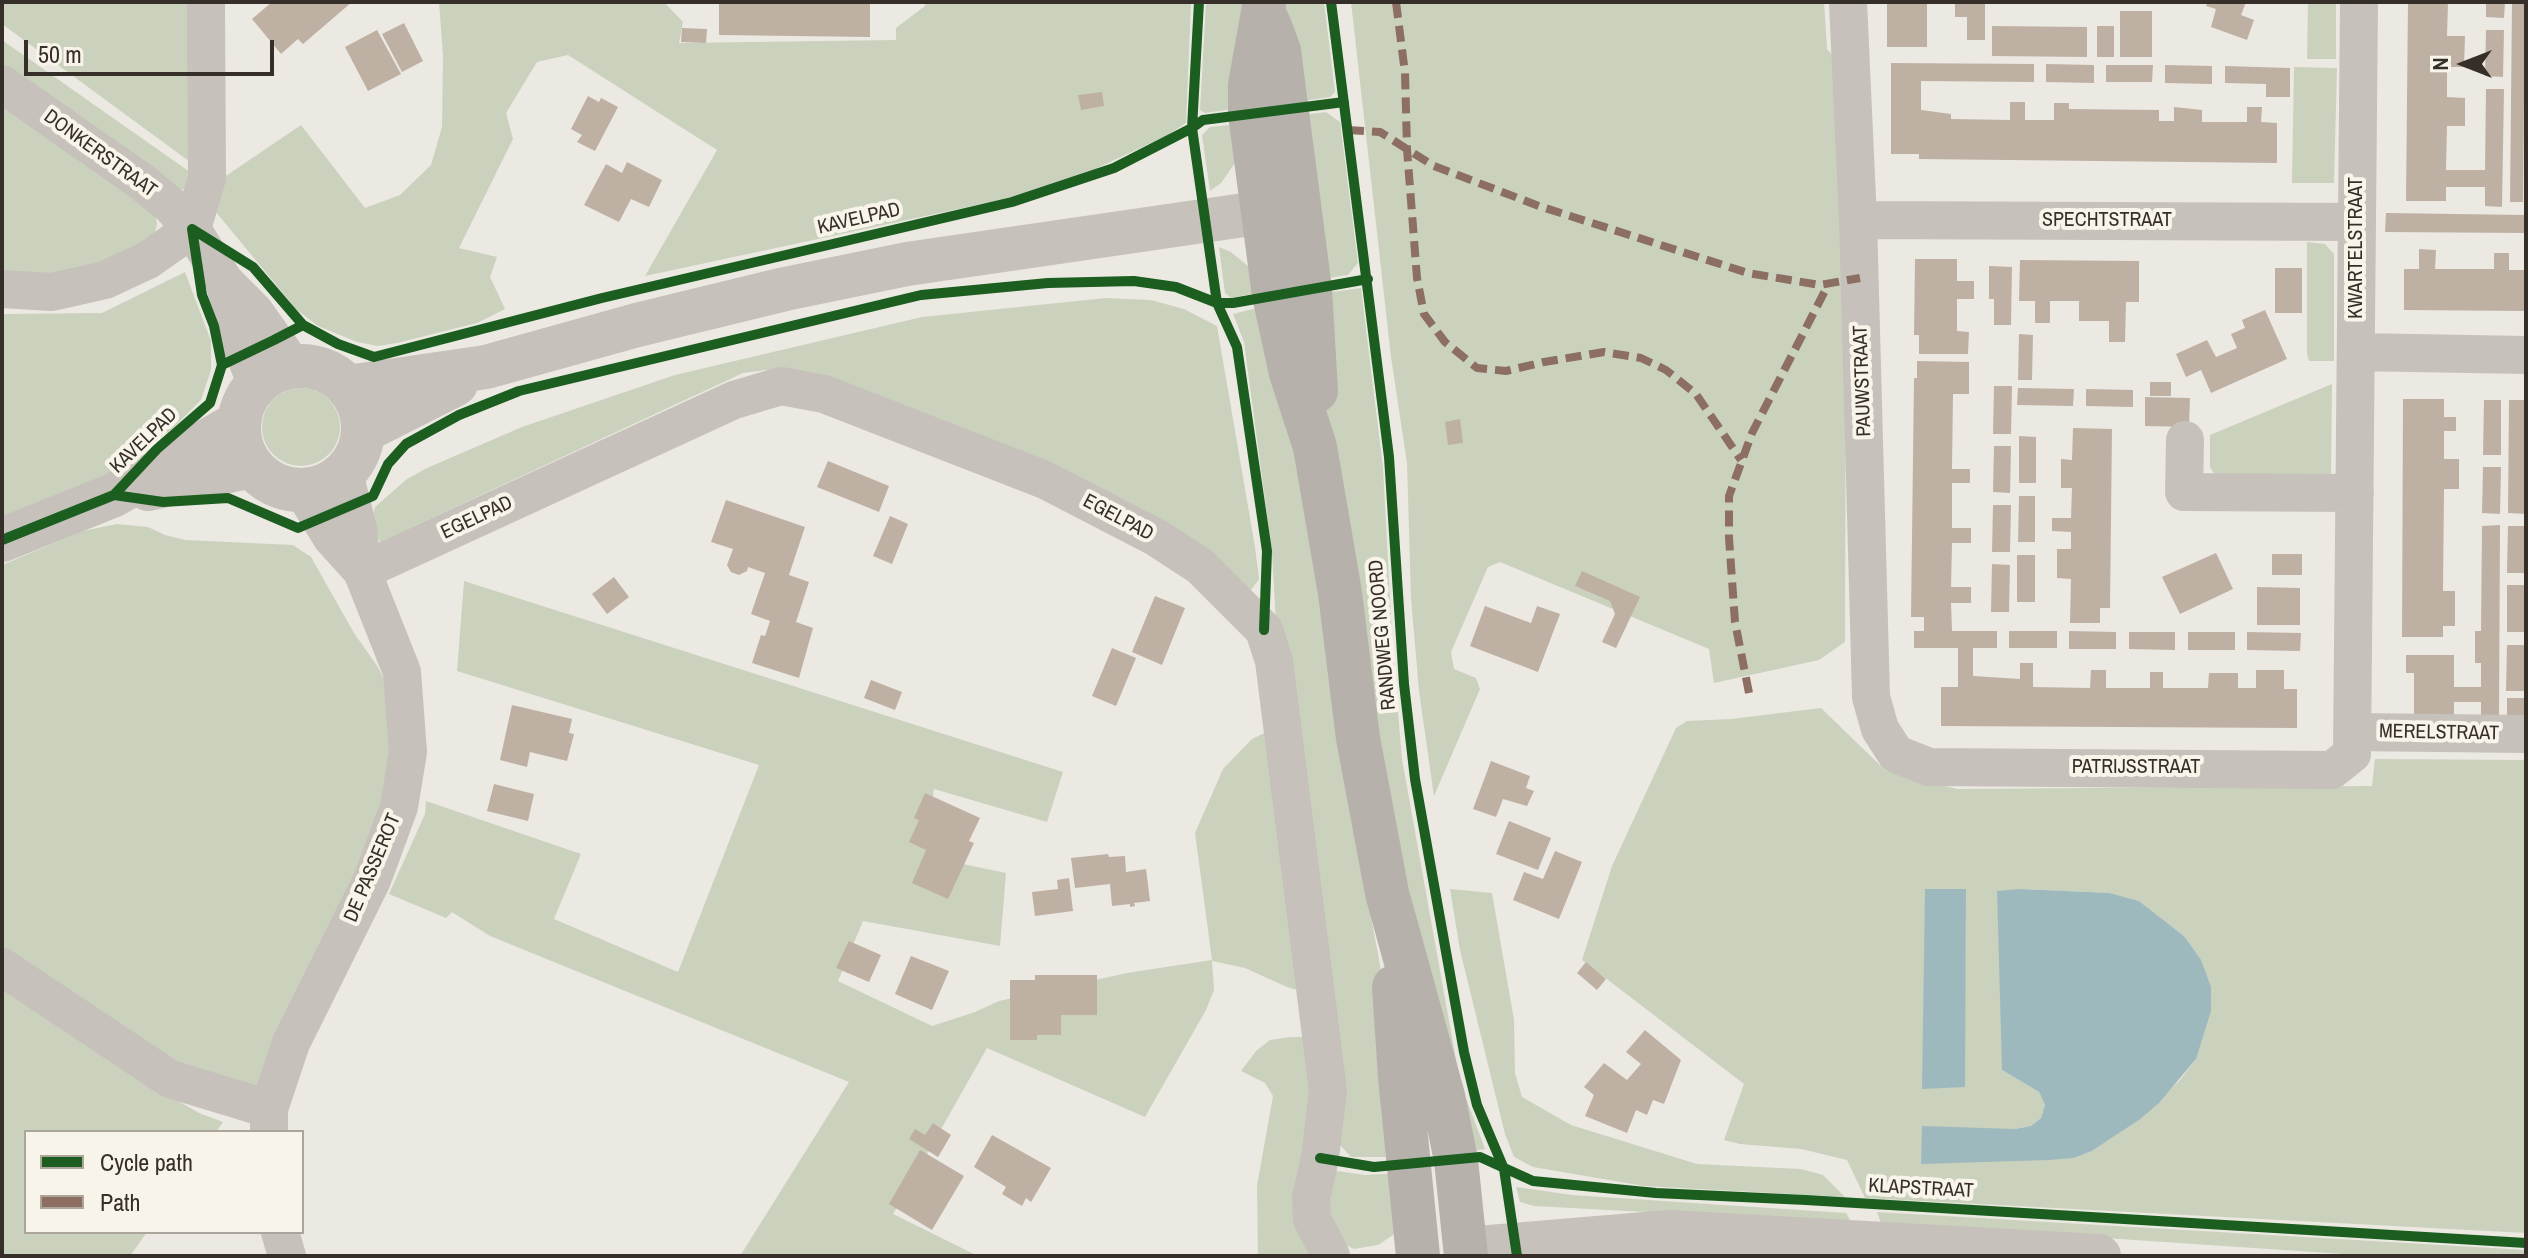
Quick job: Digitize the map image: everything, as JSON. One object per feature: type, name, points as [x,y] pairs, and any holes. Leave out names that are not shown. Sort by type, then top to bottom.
[{"type":"main road","name":"RANDWEG NOORD","points":[[1264,5],[1279,51],[1280,209],[1310,289],[1316,367],[1315,447],[1340,593],[1358,738],[1387,893],[1443,1096],[1456,1160],[1466,1253]]},
{"type":"main road","name":"RANDWEG NOORD","points":[[1387,893],[1411,1255]]},
{"type":"main road","points":[[1411,1255],[1466,1253]]},
{"type":"street","name":"PAUWSTRAAT","points":[[1848,2],[1858,220],[1871,697],[1880,729],[1896,754]]},
{"type":"street","name":"KWARTELSTRAAT","points":[[2352,732],[2359,2]]},
{"type":"street","points":[[2,289],[52,292],[105,280],[148,260],[192,229],[207,178],[206,6]]},
{"type":"street","name":"DONKERSTRAAT","points":[[2,84],[142,182],[170,205],[192,229],[224,281],[254,311],[263,391]]},
{"type":"street","points":[[348,387],[486,367],[637,325],[785,289],[907,264],[1280,209]]},
{"type":"street","name":"SPECHTSTRAAT","points":[[1858,220],[2357,222]]},
{"type":"street","points":[[2356,352],[2526,355]]},
{"type":"street","points":[[313,367],[332,374],[348,387],[360,407],[363,431],[361,447],[344,473],[332,482],[303,491],[274,485],[251,466],[239,438],[263,391],[313,367]]},
{"type":"street","points":[[363,431],[486,367]]},
{"type":"street","name":"EGELPAD","points":[[362,571],[734,400],[781,386],[824,394],[1045,480],[1157,538],[1200,566],[1264,630],[1274,661],[1328,1091],[1320,1158],[1311,1198],[1312,1219],[1331,1256]]},
{"type":"street","name":"KAVELPAD","points":[[114,495],[263,391]]},
{"type":"street","points":[[2185,440],[2184,492],[2355,493]]},
{"type":"street","name":"KAVELPAD","points":[[2,540],[114,495],[251,466]]},
{"type":"street","name":"DE PASSEROT","points":[[2,967],[170,1079],[269,1121],[291,1043],[372,880],[399,807],[408,752],[402,672],[362,571],[358,529],[344,473]]},
{"type":"street","name":"DE PASSEROT","points":[[303,491],[332,538],[362,571]]},
{"type":"street","name":"PATRIJSSTRAAT","points":[[1896,754],[1929,767],[2332,770],[2352,754],[2352,732]]},
{"type":"street","name":"MERELSTRAAT","points":[[2352,732],[2526,734]]},
{"type":"street","points":[[1466,1253],[1669,1232],[2099,1256]]},
{"type":"street","points":[[281,1234],[287,1256]]},
{"type":"green space","points":[[4,2],[217,2],[197,167],[2,24]]},
{"type":"green space","points":[[439,2],[664,2],[683,22],[679,43],[896,40],[896,28],[925,6],[925,2],[1191,2],[1186,123],[1166,136],[1095,169],[1005,199],[645,276],[717,150],[568,55],[537,62],[506,113],[513,139],[459,248],[497,257],[490,277],[505,309],[477,323],[397,343],[378,346],[357,342],[318,326],[297,310],[210,205],[220,180],[301,125],[365,208],[400,195],[431,165],[442,127],[443,55]]},
{"type":"green space","points":[[1206,2],[1247,2],[1239,108],[1205,113],[1200,110]]},
{"type":"green space","points":[[1282,2],[1324,2],[1335,92],[1330,97],[1295,102]]},
{"type":"green space","points":[[1351,2],[1824,2],[1827,49],[1837,60],[1846,300],[1845,642],[1819,660],[1714,683],[1709,649],[1500,562],[1488,567],[1451,652],[1454,669],[1476,678],[1480,689],[1434,796],[1419,691],[1411,598],[1407,463],[1391,357]]},
{"type":"green space","points":[[2308,2],[2336,2],[2336,59],[2307,59]]},
{"type":"green space","points":[[2,40],[197,177],[187,189],[180,190],[2,68]]},
{"type":"green space","points":[[2294,67],[2337,68],[2334,183],[2292,183]]},
{"type":"green space","points":[[2,103],[155,214],[155,232],[115,266],[2,280]]},
{"type":"green space","points":[[1326,112],[1340,122],[1358,263],[1348,275],[1316,280],[1295,116]]},
{"type":"green space","points":[[1239,124],[1235,163],[1221,183],[1210,191],[1202,135],[1210,127]]},
{"type":"green space","points":[[2307,242],[2325,244],[2334,254],[2334,361],[2309,361],[2307,354]]},
{"type":"green space","points":[[1219,247],[1231,252],[1249,267],[1261,292],[1231,298],[1225,293]]},
{"type":"green space","points":[[185,272],[211,341],[211,370],[201,400],[172,429],[118,468],[63,498],[2,520],[2,314],[102,313]]},
{"type":"green space","points":[[1361,288],[1383,468],[1402,759],[1460,1082],[1485,1149],[1466,1152],[1397,855],[1324,414],[1318,294]]},
{"type":"green space","points":[[1106,298],[1151,300],[1184,309],[1217,326],[1255,547],[1259,579],[1251,590],[790,370],[743,373],[380,542],[371,524],[375,507],[407,479],[427,468],[522,427],[675,375],[922,317]]},
{"type":"green space","points":[[1265,306],[1304,483],[1344,768],[1385,993],[1398,1157],[1351,1157],[1340,1145],[1276,624],[1272,552],[1244,342],[1233,314]]},
{"type":"green space","points":[[2332,384],[2331,479],[2215,475],[2210,467],[2210,435]]},
{"type":"green space","points":[[293,388],[309,388],[323,394],[334,405],[340,427],[334,449],[323,460],[309,466],[293,466],[279,460],[268,449],[262,435],[262,419],[268,405],[279,394]]},
{"type":"green space","points":[[117,524],[148,527],[185,540],[293,545],[311,557],[388,687],[396,786],[269,1092],[214,1094],[2,950],[2,565],[83,531]]},
{"type":"green space","points":[[464,581],[1063,772],[1047,822],[934,789],[925,856],[1006,873],[1000,946],[863,921],[838,981],[932,1026],[999,1001],[1127,973],[1212,960],[1195,833],[1223,769],[1252,739],[1275,728],[1310,994],[1245,968],[1212,961],[1214,990],[1206,1010],[1145,1117],[987,1048],[893,1214],[978,1256],[740,1256],[849,1082],[490,936],[452,912],[446,918],[389,894],[425,814],[426,801],[581,854],[554,919],[678,972],[759,765],[457,671]]},
{"type":"green space","points":[[1821,708],[1886,771],[1957,789],[2372,786],[2375,759],[2526,760],[2526,1233],[1865,1198],[1847,1160],[1801,1149],[1724,1140],[1744,1084],[1582,960],[1612,866],[1676,728],[1687,721]],"holes":[[[1925,889],[1966,890],[1964,1087]],[[2021,889],[2110,893],[2139,901],[2184,936],[2196,1059],[2180,1080],[2139,1120],[2092,1151],[2074,1158],[2015,1129],[2031,1126],[2041,1118],[2045,1105],[2039,1092],[2002,1070]]]},
{"type":"green space","points":[[1450,889],[1492,893],[1514,1020],[1515,1073],[1522,1097],[1571,1125],[1697,1164],[1801,1169],[1823,1175],[1845,1197],[1644,1186],[1533,1167],[1514,1157],[1505,1134],[1460,950]]},
{"type":"green space","points":[[2,981],[135,1076],[199,1113],[223,1122],[217,1130],[24,1130],[24,1234],[146,1234],[130,1256],[2,1256]]},
{"type":"green space","points":[[1315,1037],[1301,1233],[1309,1256],[1258,1256],[1257,1186],[1273,1096],[1265,1083],[1241,1071],[1256,1051],[1270,1040]]},
{"type":"green space","points":[[1330,1170],[1365,1175],[1400,1173],[1396,1233],[1378,1245],[1354,1249],[1340,1242],[1325,1227]]},
{"type":"green space","points":[[1516,1187],[1572,1195],[1846,1213],[1852,1223],[1534,1206],[1520,1202]]},
{"type":"green space","points":[[1877,1212],[2526,1250],[2526,1256],[2373,1256],[1881,1223]]},
{"type":"water","points":[[1925,889],[1966,889],[1965,1087],[1922,1089]]},
{"type":"water","points":[[2021,889],[2110,893],[2139,901],[2184,936],[2201,960],[2211,987],[2211,1011],[2196,1059],[2159,1103],[2139,1120],[2092,1151],[2074,1158],[1921,1164],[1922,1126],[2015,1129],[2031,1126],[2041,1118],[2045,1105],[2039,1092],[2002,1070],[1997,891]]},
{"type":"building","points":[[272,2],[352,2],[303,44],[298,39],[281,54],[252,19]]},
{"type":"building","points":[[719,2],[870,2],[870,37],[719,35]]},
{"type":"building","points":[[1887,2],[1927,2],[1927,47],[1887,47]]},
{"type":"building","points":[[1955,2],[1985,2],[1985,40],[1967,40],[1967,17],[1955,17]]},
{"type":"building","points":[[2208,2],[2246,2],[2241,15],[2254,20],[2247,40],[2211,27],[2216,9],[2206,6]]},
{"type":"building","points":[[2408,2],[2448,2],[2447,36],[2465,36],[2464,67],[2447,67],[2447,97],[2465,98],[2465,126],[2447,126],[2446,170],[2485,170],[2486,89],[2504,89],[2502,207],[2485,206],[2485,187],[2446,187],[2446,201],[2406,201]]},
{"type":"building","points":[[2486,2],[2505,2],[2504,18],[2486,17]]},
{"type":"building","points":[[2512,2],[2525,2],[2523,202],[2510,202]]},
{"type":"building","points":[[2120,11],[2152,11],[2152,57],[2120,57]]},
{"type":"building","points":[[404,23],[423,61],[402,72],[382,34]]},
{"type":"building","points":[[1992,26],[2087,27],[2087,57],[1992,56]]},
{"type":"building","points":[[2097,26],[2114,26],[2114,57],[2097,57]]},
{"type":"building","points":[[682,28],[707,29],[706,43],[681,42]]},
{"type":"building","points":[[377,30],[401,74],[368,91],[345,47]]},
{"type":"building","points":[[2486,30],[2504,30],[2503,77],[2485,76]]},
{"type":"building","points":[[1891,63],[2034,64],[2034,82],[1921,81],[1921,110],[1951,114],[1951,119],[2010,120],[2010,102],[2025,102],[2025,120],[2054,120],[2054,103],[2069,103],[2069,109],[2159,110],[2159,121],[2174,121],[2174,107],[2202,110],[2202,122],[2247,122],[2247,107],[2262,107],[2261,122],[2277,123],[2277,163],[1919,159],[1919,154],[1891,154]]},
{"type":"building","points":[[2046,64],[2094,65],[2094,83],[2046,82]]},
{"type":"building","points":[[2106,65],[2153,65],[2152,82],[2106,82]]},
{"type":"building","points":[[2165,65],[2212,66],[2212,84],[2165,83]]},
{"type":"building","points":[[2225,66],[2290,68],[2290,97],[2266,97],[2266,84],[2225,83]]},
{"type":"building","points":[[1102,92],[1104,106],[1081,110],[1078,95]]},
{"type":"building","points":[[588,96],[599,102],[601,98],[618,107],[595,151],[577,142],[582,135],[571,129]]},
{"type":"building","points":[[627,162],[662,180],[649,207],[631,199],[619,222],[584,205],[606,164],[622,173]]},
{"type":"building","points":[[2386,213],[2526,215],[2526,233],[2385,232]]},
{"type":"building","points":[[2419,249],[2436,250],[2435,269],[2494,269],[2494,253],[2509,253],[2509,270],[2526,270],[2526,311],[2404,310],[2404,269],[2419,269]]},
{"type":"building","points":[[1915,259],[1957,259],[1957,281],[1974,281],[1974,299],[1957,299],[1957,331],[1969,332],[1968,354],[1919,354],[1919,335],[1914,335]]},
{"type":"building","points":[[2020,260],[2139,261],[2139,302],[2126,302],[2125,342],[2109,342],[2109,321],[2079,321],[2079,301],[2050,301],[2050,323],[2035,323],[2035,301],[2019,301]]},
{"type":"building","points":[[1989,266],[2012,267],[2011,325],[1994,325],[1994,299],[1989,299]]},
{"type":"building","points":[[2275,268],[2302,268],[2302,313],[2275,313]]},
{"type":"building","points":[[2265,310],[2287,359],[2211,393],[2201,370],[2186,377],[2176,354],[2207,340],[2216,357],[2237,348],[2231,334],[2245,328],[2242,320]]},
{"type":"building","points":[[2019,334],[2033,335],[2032,380],[2018,380]]},
{"type":"building","points":[[1917,361],[1969,362],[1969,394],[1953,394],[1952,469],[1970,469],[1970,483],[1952,483],[1952,528],[1971,528],[1971,543],[1952,543],[1951,587],[1971,587],[1971,603],[1951,603],[1952,631],[1997,631],[1997,648],[1973,648],[1973,676],[2020,679],[2020,663],[2033,663],[2033,687],[2090,688],[2091,670],[2106,670],[2106,688],[2150,688],[2150,672],[2163,672],[2163,688],[2208,688],[2209,673],[2238,673],[2238,688],[2256,688],[2256,670],[2284,670],[2284,689],[2297,689],[2297,728],[1941,726],[1941,687],[1958,687],[1958,648],[1914,648],[1914,631],[1924,631],[1924,617],[1911,617],[1914,378],[1917,378]]},
{"type":"building","points":[[2150,382],[2171,382],[2171,396],[2150,396]]},
{"type":"building","points":[[1994,386],[2012,386],[2011,434],[1993,434]]},
{"type":"building","points":[[2018,388],[2074,389],[2073,406],[2017,405]]},
{"type":"building","points":[[2086,389],[2133,390],[2133,407],[2086,406]]},
{"type":"building","points":[[2145,397],[2190,398],[2189,427],[2145,426]]},
{"type":"building","points":[[2403,399],[2444,399],[2444,417],[2456,417],[2456,431],[2444,431],[2444,459],[2459,459],[2459,489],[2444,489],[2443,591],[2455,591],[2455,626],[2443,626],[2443,637],[2402,637]]},
{"type":"building","points":[[2484,400],[2501,400],[2501,455],[2483,455]]},
{"type":"building","points":[[2509,400],[2526,400],[2526,514],[2508,513]]},
{"type":"building","points":[[1460,419],[1463,443],[1448,445],[1445,422]]},
{"type":"building","points":[[2073,428],[2112,429],[2110,608],[2100,608],[2100,623],[2070,623],[2071,579],[2057,578],[2057,549],[2071,549],[2071,532],[2052,531],[2052,518],[2071,518],[2072,488],[2061,488],[2061,459],[2072,460]]},
{"type":"building","points":[[2019,436],[2036,437],[2036,483],[2019,483]]},
{"type":"building","points":[[1994,446],[2011,446],[2010,493],[1993,492]]},
{"type":"building","points":[[828,461],[889,486],[879,512],[817,487]]},
{"type":"building","points":[[2483,467],[2501,467],[2500,514],[2482,513]]},
{"type":"building","points":[[2019,496],[2035,496],[2035,542],[2018,542]]},
{"type":"building","points":[[726,500],[805,527],[789,575],[809,582],[796,622],[813,628],[799,678],[752,663],[761,635],[765,636],[770,621],[751,614],[765,573],[748,567],[739,575],[731,572],[727,565],[733,549],[711,542]]},
{"type":"building","points":[[1993,505],[2011,505],[2010,552],[1992,552]]},
{"type":"building","points":[[890,516],[908,524],[892,564],[873,556]]},
{"type":"building","points":[[2500,525],[2499,717],[2481,717],[2481,702],[2454,702],[2454,716],[2414,716],[2414,673],[2406,673],[2406,655],[2454,655],[2454,687],[2481,687],[2481,663],[2475,663],[2475,631],[2481,631],[2482,526]]},
{"type":"building","points":[[2508,526],[2526,526],[2525,573],[2507,573]]},
{"type":"building","points":[[2216,553],[2233,589],[2180,614],[2162,577]]},
{"type":"building","points":[[2272,554],[2302,554],[2302,575],[2272,575]]},
{"type":"building","points":[[2017,555],[2035,555],[2035,602],[2017,602]]},
{"type":"building","points":[[1992,564],[2010,565],[2009,612],[1991,612]]},
{"type":"building","points":[[1582,571],[1640,597],[1616,648],[1602,642],[1615,614],[1610,601],[1575,586]]},
{"type":"building","points":[[614,577],[629,597],[607,614],[592,594]]},
{"type":"building","points":[[2507,585],[2525,585],[2525,632],[2507,632]]},
{"type":"building","points":[[2257,587],[2300,588],[2300,625],[2257,625]]},
{"type":"building","points":[[1155,596],[1185,608],[1162,665],[1132,652]]},
{"type":"building","points":[[1485,606],[1531,623],[1537,606],[1560,614],[1538,672],[1470,646]]},
{"type":"building","points":[[2009,631],[2057,631],[2057,648],[2009,648]]},
{"type":"building","points":[[2069,631],[2116,632],[2116,649],[2069,649]]},
{"type":"building","points":[[2129,632],[2175,632],[2175,650],[2129,649]]},
{"type":"building","points":[[2188,632],[2235,632],[2235,650],[2188,650]]},
{"type":"building","points":[[2247,632],[2301,633],[2300,651],[2247,650]]},
{"type":"building","points":[[2507,645],[2525,645],[2524,691],[2506,691]]},
{"type":"building","points":[[1112,648],[1136,658],[1116,706],[1092,696]]},
{"type":"building","points":[[871,680],[902,692],[895,710],[864,698]]},
{"type":"building","points":[[2507,698],[2526,698],[2526,728],[2507,728]]},
{"type":"building","points":[[512,705],[572,719],[569,733],[574,734],[567,761],[530,752],[527,767],[500,760]]},
{"type":"building","points":[[1491,761],[1530,776],[1526,788],[1534,791],[1527,806],[1503,799],[1496,817],[1473,809]]},
{"type":"building","points":[[494,784],[534,794],[528,821],[487,811]]},
{"type":"building","points":[[925,793],[980,818],[969,841],[974,843],[948,899],[912,883],[926,850],[909,842],[919,820],[914,818]]},
{"type":"building","points":[[1509,821],[1551,838],[1538,870],[1496,854]]},
{"type":"building","points":[[1555,851],[1582,862],[1559,919],[1513,900],[1524,872],[1543,879]]},
{"type":"building","points":[[1108,854],[1109,857],[1125,856],[1126,872],[1146,869],[1150,901],[1134,903],[1135,906],[1130,907],[1130,904],[1112,906],[1110,884],[1075,888],[1071,858]]},
{"type":"building","points":[[1069,878],[1073,911],[1035,916],[1032,892],[1058,889],[1057,880]]},
{"type":"building","points":[[849,941],[881,955],[869,982],[836,968]]},
{"type":"building","points":[[911,956],[949,971],[932,1010],[895,994]]},
{"type":"building","points":[[1586,962],[1606,979],[1597,990],[1577,973]]},
{"type":"building","points":[[1035,975],[1097,975],[1097,1015],[1061,1015],[1061,1035],[1037,1035],[1037,1040],[1010,1040],[1010,980],[1035,980]]},
{"type":"building","points":[[1645,1030],[1681,1060],[1664,1104],[1653,1100],[1647,1115],[1636,1110],[1627,1133],[1585,1116],[1594,1095],[1584,1087],[1604,1063],[1627,1080],[1641,1064],[1626,1052]]},
{"type":"building","points":[[933,1123],[951,1135],[938,1157],[909,1139],[915,1129],[925,1135]]},
{"type":"building","points":[[992,1135],[1051,1168],[1031,1202],[1026,1198],[1022,1206],[1002,1194],[1006,1187],[974,1167]]},
{"type":"building","points":[[920,1150],[964,1176],[932,1230],[889,1204]]},
{"type":"marked path","points":[[1396,2],[1405,73],[1407,149],[1417,278],[1424,314],[1445,342],[1477,368],[1506,371],[1604,352],[1641,358],[1666,370],[1696,394],[1741,460]]},
{"type":"marked path","points":[[1348,130],[1380,132],[1434,166],[1539,206],[1748,273],[1820,285],[1860,278]]},
{"type":"marked path","points":[[1749,693],[1735,622],[1729,496],[1752,433],[1829,283]]},
{"type":"cycle path","points":[[1199,2],[1192,128],[1217,303],[1237,347],[1267,551],[1264,630]]},
{"type":"cycle path","points":[[1331,2],[1389,457],[1404,684],[1415,779],[1464,1052],[1477,1105],[1504,1169],[1517,1256]]},
{"type":"cycle path","points":[[374,357],[602,298],[1012,202],[1114,168],[1203,120],[1344,102]]},
{"type":"cycle path","points":[[192,229],[253,267],[303,325]]},
{"type":"cycle path","points":[[192,229],[202,295],[214,326],[222,365]]},
{"type":"cycle path","points":[[114,495],[163,502],[228,498],[298,528],[373,496],[388,464],[406,444],[459,415],[519,391],[921,295],[1048,283],[1134,281],[1176,287],[1217,303],[1233,303],[1368,279]]},
{"type":"cycle path","points":[[2,540],[114,495],[157,449],[210,403],[222,365],[303,325],[338,344],[374,357]]},
{"type":"cycle path","name":"KLAPSTRAAT","points":[[1320,1158],[1374,1167],[1480,1157],[1533,1181],[1656,1193],[2526,1243]]}]
